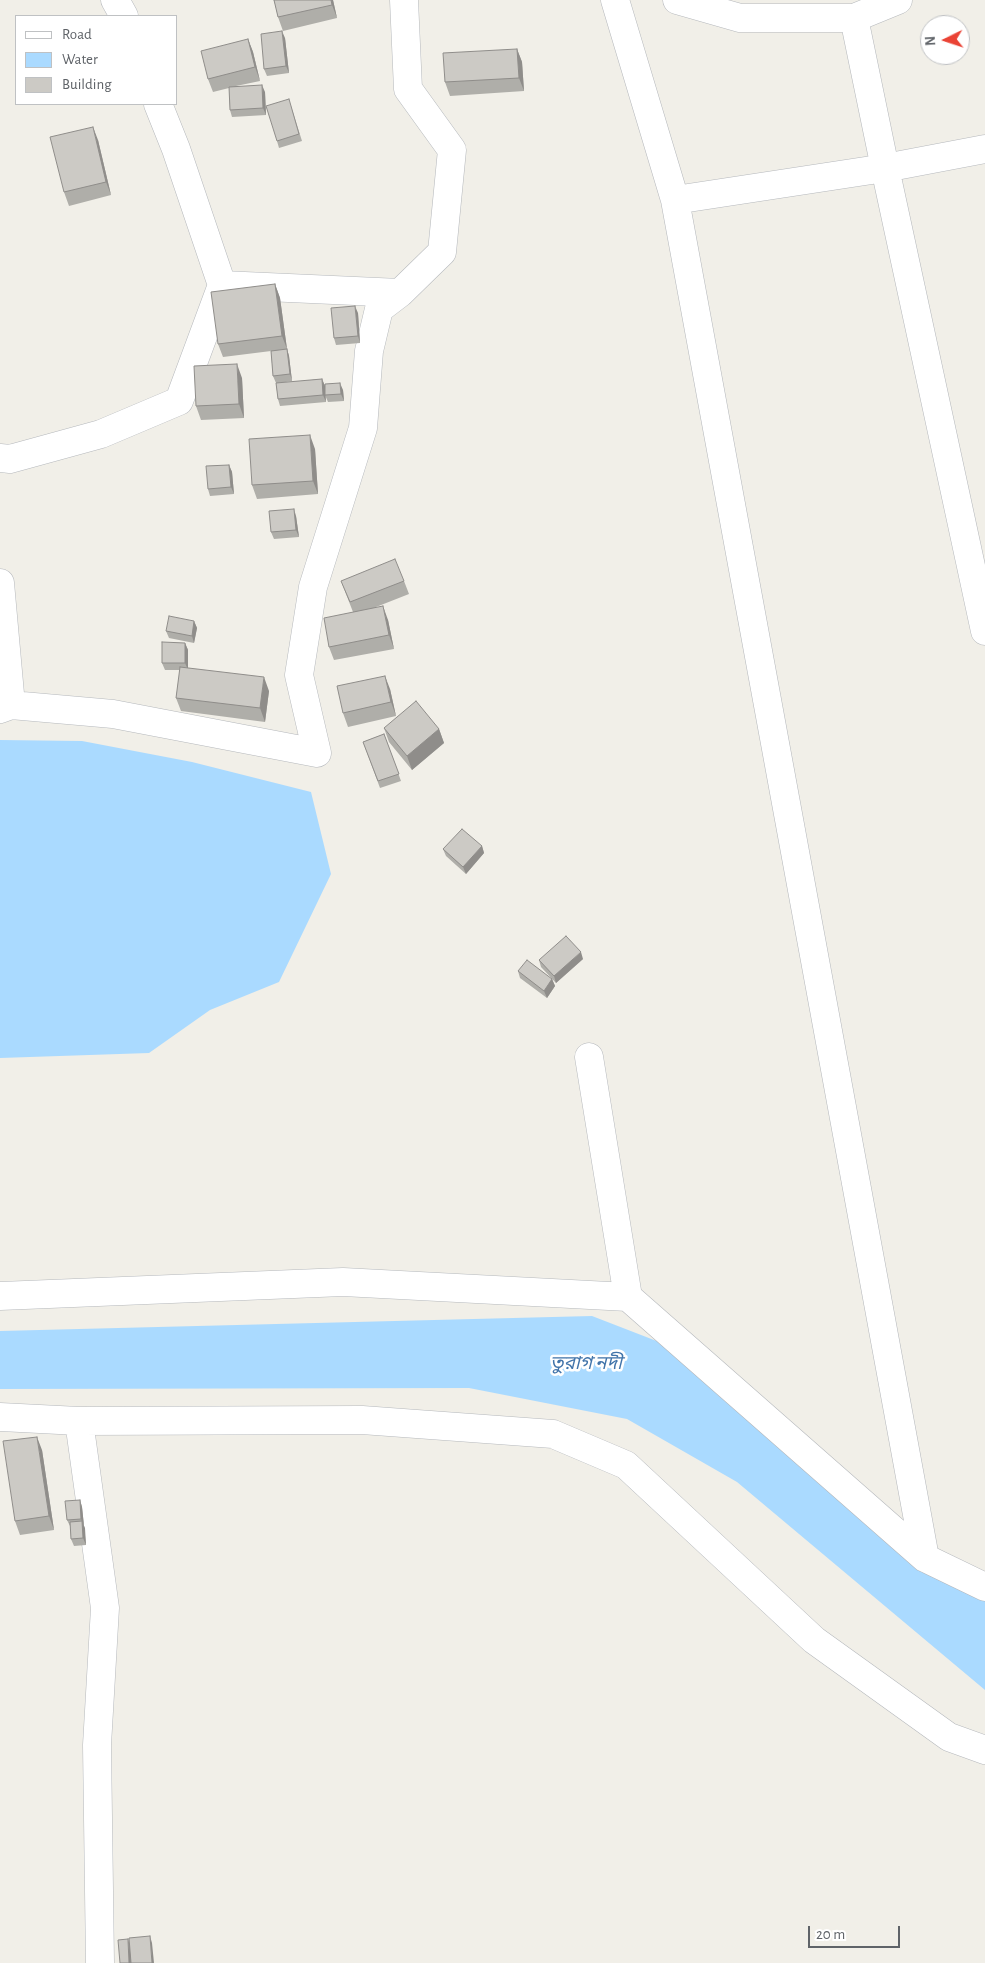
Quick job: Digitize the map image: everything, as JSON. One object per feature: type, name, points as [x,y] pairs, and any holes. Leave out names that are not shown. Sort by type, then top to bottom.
[{"type":"street","points":[[116,0],[124,15]]},
{"type":"street","points":[[0,583],[5,707],[113,714],[317,753],[299,675],[313,587],[363,428],[369,351],[379,309],[400,293],[442,252],[452,150],[408,89],[404,0]]},
{"type":"street","points":[[616,0],[675,200],[925,1558]]},
{"type":"street","points":[[678,0],[740,18],[854,18],[898,0]]},
{"type":"street","points":[[854,18],[985,630]]},
{"type":"street","points":[[0,458],[10,459],[101,434],[179,400],[222,285],[176,149],[158,105]]},
{"type":"street","points":[[675,200],[885,168],[985,149]]},
{"type":"street","points":[[222,285],[400,293]]},
{"type":"street","points":[[589,1057],[628,1297]]},
{"type":"street","points":[[0,1296],[343,1282],[628,1297],[925,1558],[985,1588]]},
{"type":"street","points":[[0,1418],[79,1421],[362,1420],[553,1434],[626,1465],[814,1640],[949,1738],[985,1750]]},
{"type":"street","points":[[79,1421],[105,1608],[97,1745],[100,1963]]},
{"type":"water","points":[[0,740],[82,741],[192,762],[311,792],[331,874],[279,982],[210,1010],[149,1053],[0,1058]]},
{"type":"water","name":"তুরাগ নদী","points":[[592,1316],[685,1352],[985,1588],[985,1690],[737,1482],[627,1419],[469,1388],[0,1389],[0,1331]]},
{"type":"building","points":[[274,0],[331,0],[332,5],[278,17]]},
{"type":"building","points":[[282,31],[286,66],[264,69],[261,34]]},
{"type":"building","points":[[248,39],[255,67],[208,79],[201,51]]},
{"type":"building","points":[[517,49],[519,78],[445,82],[443,53]]},
{"type":"building","points":[[262,85],[263,108],[230,110],[229,87]]},
{"type":"building","points":[[289,99],[299,134],[277,141],[266,106]]},
{"type":"building","points":[[93,127],[106,182],[64,192],[50,137]]},
{"type":"building","points":[[275,284],[282,336],[218,344],[211,292]]},
{"type":"building","points":[[355,306],[358,336],[334,338],[331,308]]},
{"type":"building","points":[[287,349],[290,374],[273,376],[271,351]]},
{"type":"building","points":[[237,364],[239,404],[196,406],[194,366]]},
{"type":"building","points":[[322,379],[323,395],[278,399],[276,383]]},
{"type":"building","points":[[340,383],[341,394],[325,395],[325,384]]},
{"type":"building","points":[[310,435],[313,481],[252,485],[249,439]]},
{"type":"building","points":[[229,465],[231,487],[208,489],[206,466]]},
{"type":"building","points":[[294,509],[296,530],[271,532],[269,511]]},
{"type":"building","points":[[395,559],[404,581],[350,602],[341,581]]},
{"type":"building","points":[[383,606],[389,635],[329,647],[324,618]]},
{"type":"building","points":[[169,616],[194,621],[192,636],[166,631]]},
{"type":"building","points":[[162,642],[185,643],[185,663],[162,663]]},
{"type":"building","points":[[180,667],[264,677],[260,708],[176,698]]},
{"type":"building","points":[[385,676],[391,702],[343,713],[337,686]]},
{"type":"building","points":[[416,701],[439,729],[407,756],[384,728]]},
{"type":"building","points":[[384,734],[399,774],[378,781],[363,742]]},
{"type":"building","points":[[462,829],[482,846],[463,867],[443,849]]},
{"type":"building","points":[[566,936],[581,952],[554,976],[539,960]]},
{"type":"building","points":[[527,960],[552,979],[544,991],[518,971]]},
{"type":"building","points":[[37,1437],[49,1516],[15,1521],[3,1441]]},
{"type":"building","points":[[80,1500],[81,1519],[67,1520],[65,1501]]},
{"type":"building","points":[[82,1521],[83,1538],[71,1539],[70,1522]]},
{"type":"building","points":[[150,1936],[152,1963],[131,1963],[129,1938]]},
{"type":"building","points":[[128,1939],[129,1963],[120,1963],[118,1940]]}]
